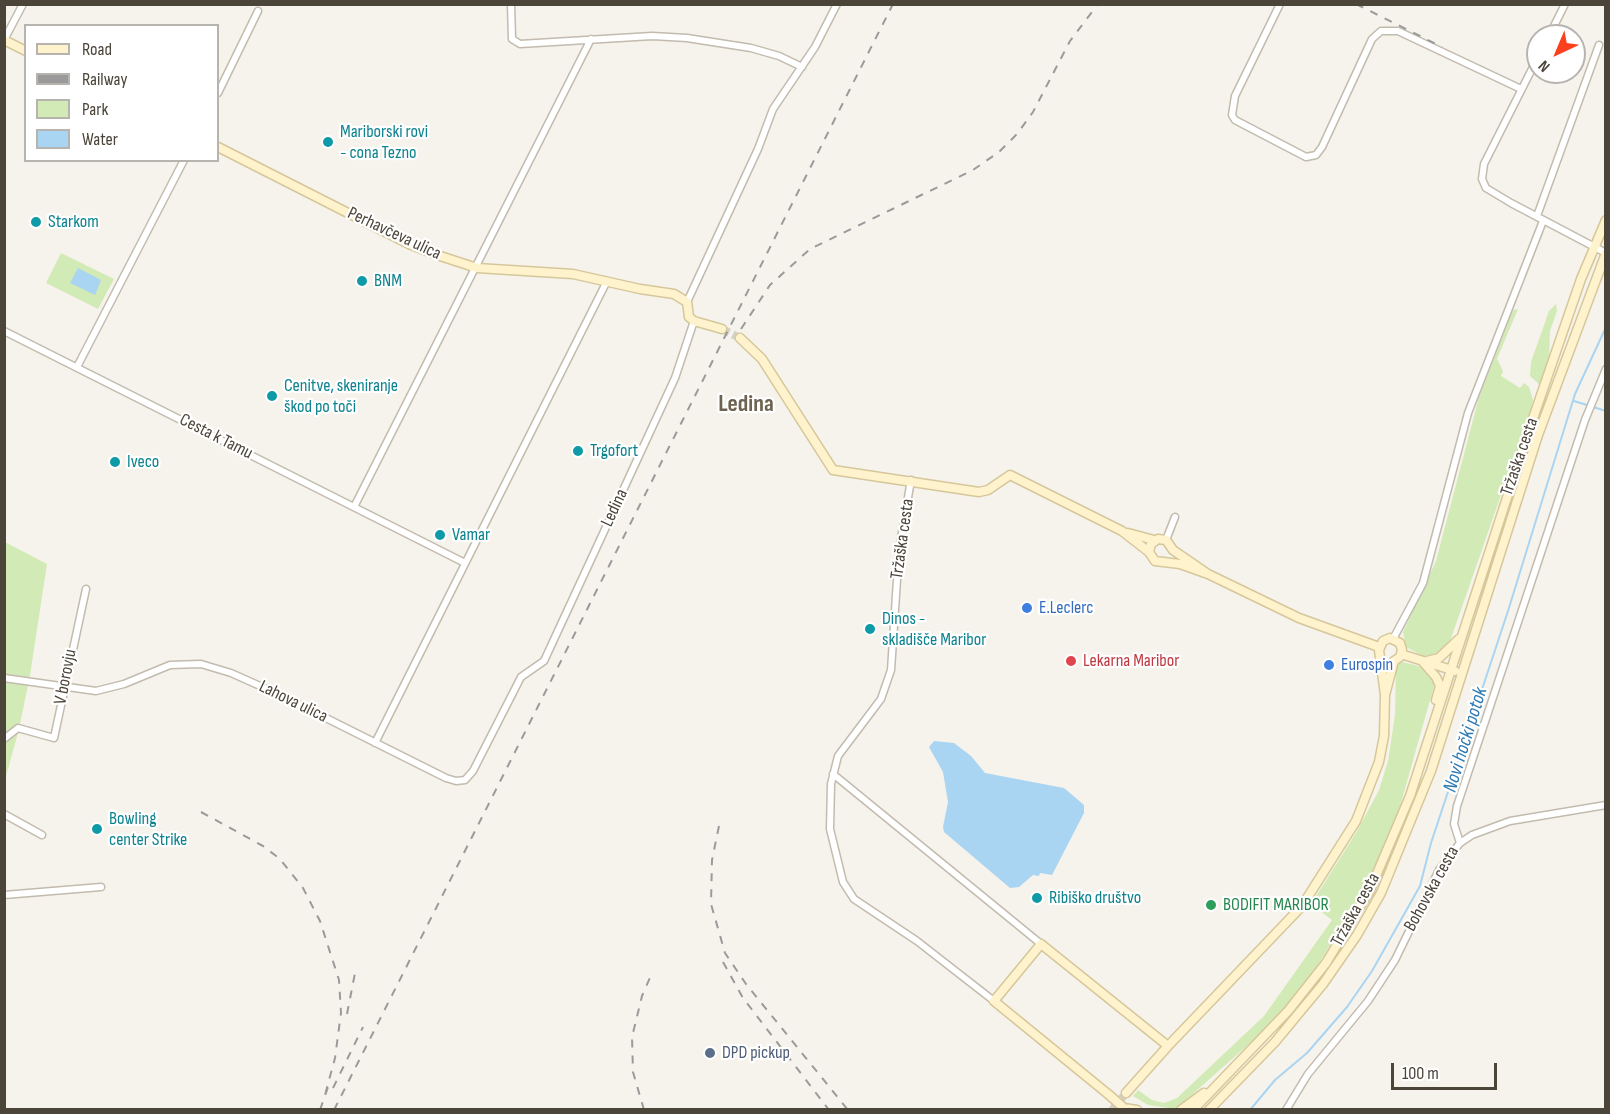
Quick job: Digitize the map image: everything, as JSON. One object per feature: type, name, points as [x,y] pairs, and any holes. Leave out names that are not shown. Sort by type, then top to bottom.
[{"type":"street","points":[[24,4],[4,40],[24,50]]},
{"type":"street","points":[[511,4],[512,39],[517,44],[652,36],[687,38],[751,48],[779,56],[802,67]]},
{"type":"street","points":[[722,329],[694,321],[689,317],[687,302],[753,159],[772,109],[802,67],[837,4]]},
{"type":"street","points":[[1280,4],[1235,96],[1232,115],[1235,120],[1306,157],[1316,155],[1322,147],[1372,39],[1385,29],[1398,31],[1521,89],[1526,80]]},
{"type":"street","points":[[1555,24],[1565,4]]},
{"type":"street","points":[[219,91],[258,11]]},
{"type":"street","points":[[354,507],[591,39]]},
{"type":"street","points":[[1393,639],[1424,583],[1468,412],[1540,219],[1599,45]]},
{"type":"street","name":"Tržaška cesta","points":[[1209,1110],[1297,1017],[1333,972],[1381,893],[1431,771],[1464,674],[1538,435],[1605,253],[1486,188],[1482,179],[1484,164],[1521,89]]},
{"type":"street","name":"Perhavčeva ulica","points":[[219,148],[411,245],[477,268],[573,274],[674,294],[687,302]]},
{"type":"street","points":[[77,367],[183,162]]},
{"type":"street","points":[[1594,246],[1605,220]]},
{"type":"street","name":"Tržaška cesta","points":[[1193,1110],[1288,1011],[1347,932],[1370,890],[1410,796],[1528,433],[1594,246]]},
{"type":"street","points":[[375,743],[463,562],[524,449],[606,281]]},
{"type":"street","name":"Ledina","points":[[518,681],[544,661],[675,378],[694,321]]},
{"type":"street","name":"Cesta k Tamu","points":[[4,331],[463,562]]},
{"type":"street","points":[[740,338],[762,359],[829,467],[843,473],[911,480]]},
{"type":"street","name":"Bohovska cesta","points":[[1286,1110],[1308,1074],[1379,984],[1395,960],[1439,870],[1460,843],[1454,824],[1457,806],[1605,369]]},
{"type":"street","name":"Tržaška cesta","points":[[1122,531],[1010,475],[988,490],[979,492],[911,480],[899,550],[892,660],[886,688],[868,717],[846,742],[833,774],[830,829],[846,890],[862,907],[917,941],[1125,1109],[1136,1109]]},
{"type":"street","points":[[1166,540],[1175,518]]},
{"type":"street","points":[[1122,531],[1154,540],[1166,540]]},
{"type":"street","points":[[1122,531],[1149,552],[1155,561],[1208,574]]},
{"type":"street","points":[[1149,552],[1154,540]]},
{"type":"street","points":[[1166,540],[1173,550],[1208,574],[1299,618],[1379,647]]},
{"type":"street","points":[[1166,562],[1173,550]]},
{"type":"street","name":"V borovju","points":[[4,739],[18,728],[54,738],[86,589]]},
{"type":"street","points":[[1423,662],[1439,658],[1461,637]]},
{"type":"street","points":[[1126,1093],[1168,1046],[1288,922],[1339,851],[1356,821],[1379,762],[1385,695],[1394,661],[1401,654],[1401,647],[1393,639],[1386,639],[1379,647]]},
{"type":"street","points":[[1379,647],[1385,695]]},
{"type":"street","points":[[1401,654],[1464,674]]},
{"type":"street","points":[[1382,658],[1394,661]]},
{"type":"street","points":[[1423,662],[1436,676],[1440,686],[1433,711],[1434,724]]},
{"type":"street","name":"Lahova ulica","points":[[4,678],[96,691],[124,684],[170,665],[201,664],[240,676],[456,781],[465,780],[473,771],[518,681]]},
{"type":"street","points":[[833,774],[1168,1046]]},
{"type":"street","points":[[1460,843],[1472,835],[1510,822],[1605,805]]},
{"type":"street","points":[[4,814],[42,835]]},
{"type":"street","points":[[4,895],[101,887]]},
{"type":"street","points":[[994,1001],[1041,944]]},
{"type":"street","points":[[1181,1110],[1212,1088]]},
{"type":"green space","points":[[61,253],[114,279],[98,309],[46,283]]},
{"type":"green space","points":[[1556,304],[1557,311],[1550,331],[1549,360],[1540,385],[1530,376],[1531,362],[1549,311]]},
{"type":"green space","points":[[1518,309],[1497,359],[1503,371],[1501,376],[1520,388],[1524,383],[1529,387],[1533,400],[1531,409],[1448,647],[1440,655],[1423,656],[1406,647],[1403,632],[1436,561],[1479,397],[1513,310]]},
{"type":"green space","points":[[5,542],[47,564],[30,675],[19,729],[5,780]]},
{"type":"green space","points":[[1402,662],[1423,667],[1432,677],[1434,686],[1397,817],[1360,898],[1312,974],[1268,1027],[1176,1109],[1148,1105],[1133,1096],[1138,1090],[1152,1100],[1164,1103],[1177,1098],[1264,1016],[1332,920],[1311,904],[1356,833],[1379,790],[1388,761],[1395,715],[1396,666]]},
{"type":"water","points":[[78,268],[101,280],[95,295],[70,283]]},
{"type":"water","points":[[934,741],[954,743],[971,756],[985,773],[1064,788],[1084,805],[1084,813],[1052,875],[1040,873],[1039,876],[1033,875],[1019,887],[1010,888],[944,832],[948,802],[943,772],[929,747]]},
{"type":"waterway","name":"Novi hočki potok","points":[[1250,1110],[1275,1080],[1307,1053],[1347,1007],[1372,971],[1420,886],[1431,843],[1508,611],[1575,394],[1606,327]]},
{"type":"waterway","points":[[1574,401],[1606,411]]},
{"type":"tunnel","points":[[722,329],[740,338]]},
{"type":"tunnel","points":[[1112,1110],[1126,1093]]},
{"type":"railway","points":[[334,1110],[893,4]]},
{"type":"railway","points":[[741,329],[770,285],[810,249],[973,170],[999,152],[1017,134],[1033,112],[1070,41],[1098,4]]},
{"type":"railway","points":[[1356,4],[1442,47]]},
{"type":"railway","points":[[201,812],[263,846],[280,859],[303,888],[320,921],[339,980],[341,1013],[335,1058],[325,1095]]},
{"type":"railway","points":[[719,826],[712,860],[711,904],[725,953],[746,984],[848,1110]]},
{"type":"railway","points":[[723,962],[743,998],[829,1110]]},
{"type":"railway","points":[[347,1014],[355,973]]},
{"type":"railway","points":[[644,1110],[633,1072],[632,1037],[642,996],[652,973]]},
{"type":"railway","points":[[333,1088],[363,1027]]},
{"type":"railway","points":[[320,1110],[328,1087]]},
{"type":"place","name":"Mariborski rovi - cona Tezno","points":[[328,142]]},
{"type":"place","name":"Starkom","points":[[36,222]]},
{"type":"place","name":"BNM","points":[[362,281]]},
{"type":"place","name":"Cenitve, skeniranje škod po toči","points":[[272,396]]},
{"type":"place","name":"Trgofort","points":[[578,451]]},
{"type":"place","name":"Iveco","points":[[115,462]]},
{"type":"place","name":"Vamar","points":[[440,535]]},
{"type":"place","name":"E.Leclerc","points":[[1027,608]]},
{"type":"place","name":"Dinos - skladišče Maribor","points":[[870,629]]},
{"type":"place","name":"Lekarna Maribor","points":[[1071,661]]},
{"type":"place","name":"Eurospin","points":[[1329,665]]},
{"type":"place","name":"Bowling center Strike","points":[[97,829]]},
{"type":"place","name":"Ribiško društvo","points":[[1037,898]]},
{"type":"place","name":"BODIFIT MARIBOR","points":[[1211,905]]},
{"type":"place","name":"DPD pickup","points":[[710,1053]]},
{"type":"district","name":"Ledina","points":[[746,405]]}]
